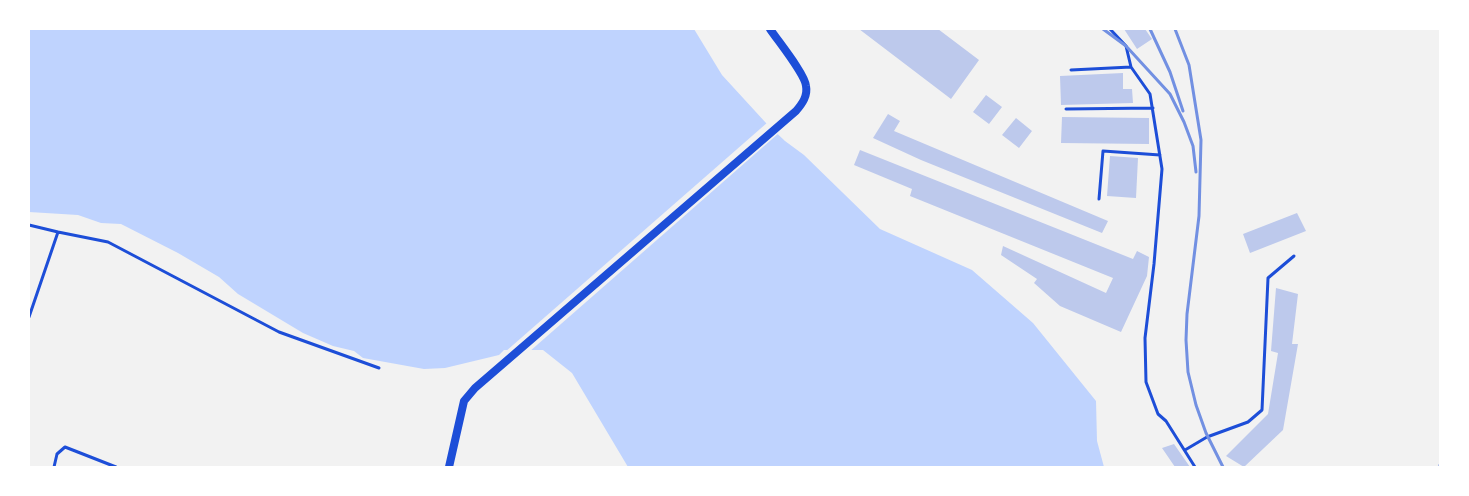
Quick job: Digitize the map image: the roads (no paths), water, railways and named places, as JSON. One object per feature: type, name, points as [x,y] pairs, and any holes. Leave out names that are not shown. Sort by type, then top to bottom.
[{"type":"main road","points":[[449,467],[464,401],[475,388],[796,111],[804,101],[807,87],[803,78],[770,29]]},
{"type":"lane","points":[[1110,29],[1126,46],[1131,67],[1150,94],[1162,169],[1154,264],[1145,338],[1146,382],[1158,414],[1166,421],[1195,467]]},
{"type":"lane","points":[[1071,70],[1131,67]]},
{"type":"lane","points":[[1066,109],[1153,108]]},
{"type":"lane","points":[[1099,199],[1103,151],[1160,154]]},
{"type":"lane","points":[[29,225],[108,242],[279,332],[379,368]]},
{"type":"lane","points":[[29,317],[58,232]]},
{"type":"lane","points":[[1184,450],[1207,437],[1248,422],[1262,410],[1268,278],[1294,256]]},
{"type":"lane","points":[[54,467],[57,454],[65,448],[116,467]]},
{"type":"water","points":[[29,29],[694,29],[722,75],[766,123],[785,141],[804,155],[880,229],[972,270],[1033,323],[1096,401],[1097,441],[1104,467],[628,467],[572,373],[543,350],[504,350],[499,355],[445,368],[424,369],[363,358],[354,351],[333,346],[303,333],[238,294],[219,277],[178,253],[121,224],[101,223],[78,215],[29,212]]},
{"type":"railway","points":[[1103,29],[1126,46],[1170,94],[1184,122],[1193,146],[1196,172]]},
{"type":"railway","points":[[1150,29],[1170,72],[1183,111]]},
{"type":"railway","points":[[1175,29],[1189,65],[1201,140],[1199,216],[1187,314],[1186,340],[1188,372],[1196,405],[1206,433],[1223,467]]}]
